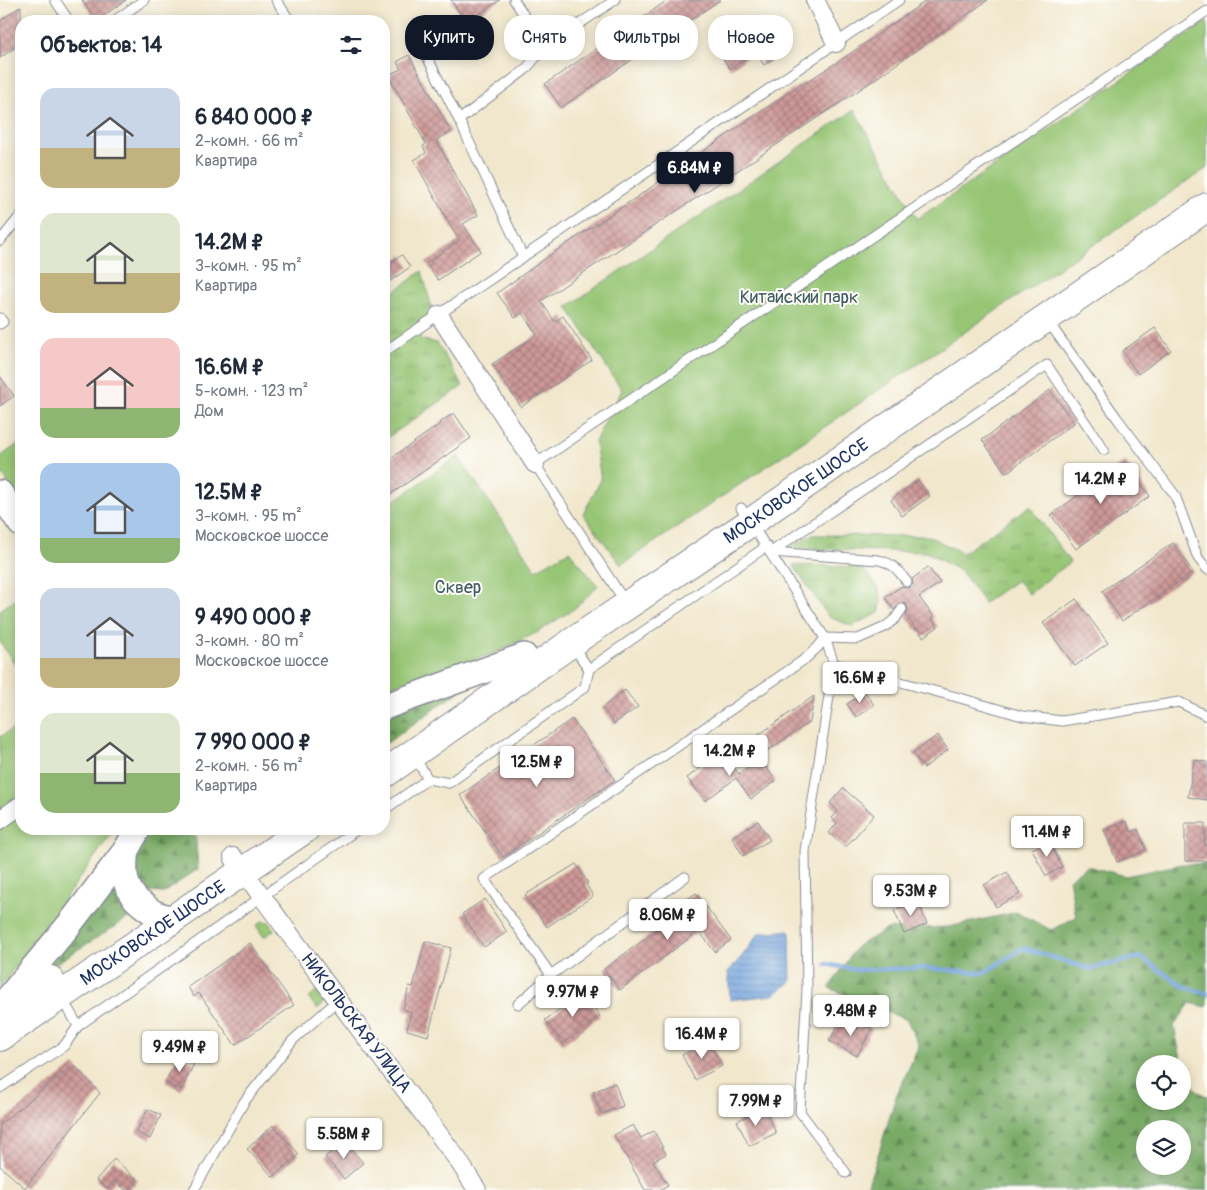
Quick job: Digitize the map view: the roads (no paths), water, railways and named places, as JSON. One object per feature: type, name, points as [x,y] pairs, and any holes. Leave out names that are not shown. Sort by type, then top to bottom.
[{"type":"main road","name":"МОСКОВСКОЕ ШОССЕ","points":[[390,750],[524,656],[623,599],[746,515],[1207,189]]},
{"type":"main road","name":"МОСКОВСКОЕ ШОССЕ","points":[[746,515],[1045,318],[1207,207]]},
{"type":"main road","points":[[0,493],[15,515]]},
{"type":"main road","name":"МОСКОВСКОЕ ШОССЕ","points":[[390,770],[571,643],[623,599]]},
{"type":"main road","points":[[390,705],[524,656]]},
{"type":"main road","name":"МОСКОВСКОЕ ШОССЕ","points":[[238,864],[269,835]]},
{"type":"main road","name":"МОСКОВСКОЕ ШОССЕ","points":[[0,1013],[162,916],[238,864],[294,835]]},
{"type":"main road","points":[[132,839],[124,866],[125,879],[129,891],[138,902],[162,916]]},
{"type":"main road","points":[[0,1008],[69,925],[132,839]]},
{"type":"main road","name":"МОСКОВСКОЕ ШОССЕ","points":[[0,1037],[61,996],[162,916]]},
{"type":"street","points":[[814,0],[836,43]]},
{"type":"street","points":[[439,315],[535,464]]},
{"type":"street","points":[[0,820],[15,809]]},
{"type":"street","name":"НИКОЛЬСКАЯ УЛИЦА","points":[[238,864],[458,1160],[476,1190]]},
{"type":"lane","points":[[55,0],[65,15]]},
{"type":"lane","points":[[123,15],[144,0]]},
{"type":"lane","points":[[276,0],[286,15]]},
{"type":"lane","points":[[514,0],[524,15]]},
{"type":"lane","points":[[585,20],[615,0]]},
{"type":"lane","points":[[390,348],[899,0]]},
{"type":"lane","points":[[623,599],[535,464],[1207,11]]},
{"type":"lane","points":[[429,60],[523,257]]},
{"type":"lane","points":[[459,120],[525,70],[534,60]]},
{"type":"lane","points":[[0,241],[15,222]]},
{"type":"lane","points":[[0,318],[3,322],[0,324]]},
{"type":"lane","points":[[1045,318],[1117,418],[1176,495],[1198,558],[1207,569]]},
{"type":"lane","points":[[390,806],[428,779],[449,783],[585,687],[589,669],[1047,365],[1104,450]]},
{"type":"lane","points":[[746,515],[825,638],[834,664],[805,851],[807,990],[800,1112],[846,1173]]},
{"type":"lane","points":[[769,549],[879,560],[890,563],[898,569],[907,582]]},
{"type":"lane","points":[[825,638],[858,639],[885,626],[895,619],[902,610]]},
{"type":"lane","points":[[551,975],[484,879],[805,659],[825,638]]},
{"type":"lane","points":[[571,643],[589,669]]},
{"type":"lane","points":[[834,664],[1022,716],[1062,721],[1179,702],[1207,716]]},
{"type":"lane","points":[[413,754],[428,779]]},
{"type":"lane","points":[[0,1088],[64,1046],[78,1026],[350,835]]},
{"type":"lane","points":[[518,1004],[551,975],[685,877]]},
{"type":"lane","points":[[61,996],[78,1026]]},
{"type":"lane","points":[[194,1190],[244,1102],[293,1040],[338,1000]]},
{"type":"water","points":[[790,930],[791,982],[773,995],[730,1000],[728,972],[759,933]]},
{"type":"waterway","points":[[826,964],[857,970],[924,968],[984,973],[1023,948],[1090,969],[1140,957],[1183,986],[1207,994]]},
{"type":"park label","name":"Китайский парк","points":[[799,297]]},
{"type":"park label","name":"Сквер","points":[[458,587]]}]
